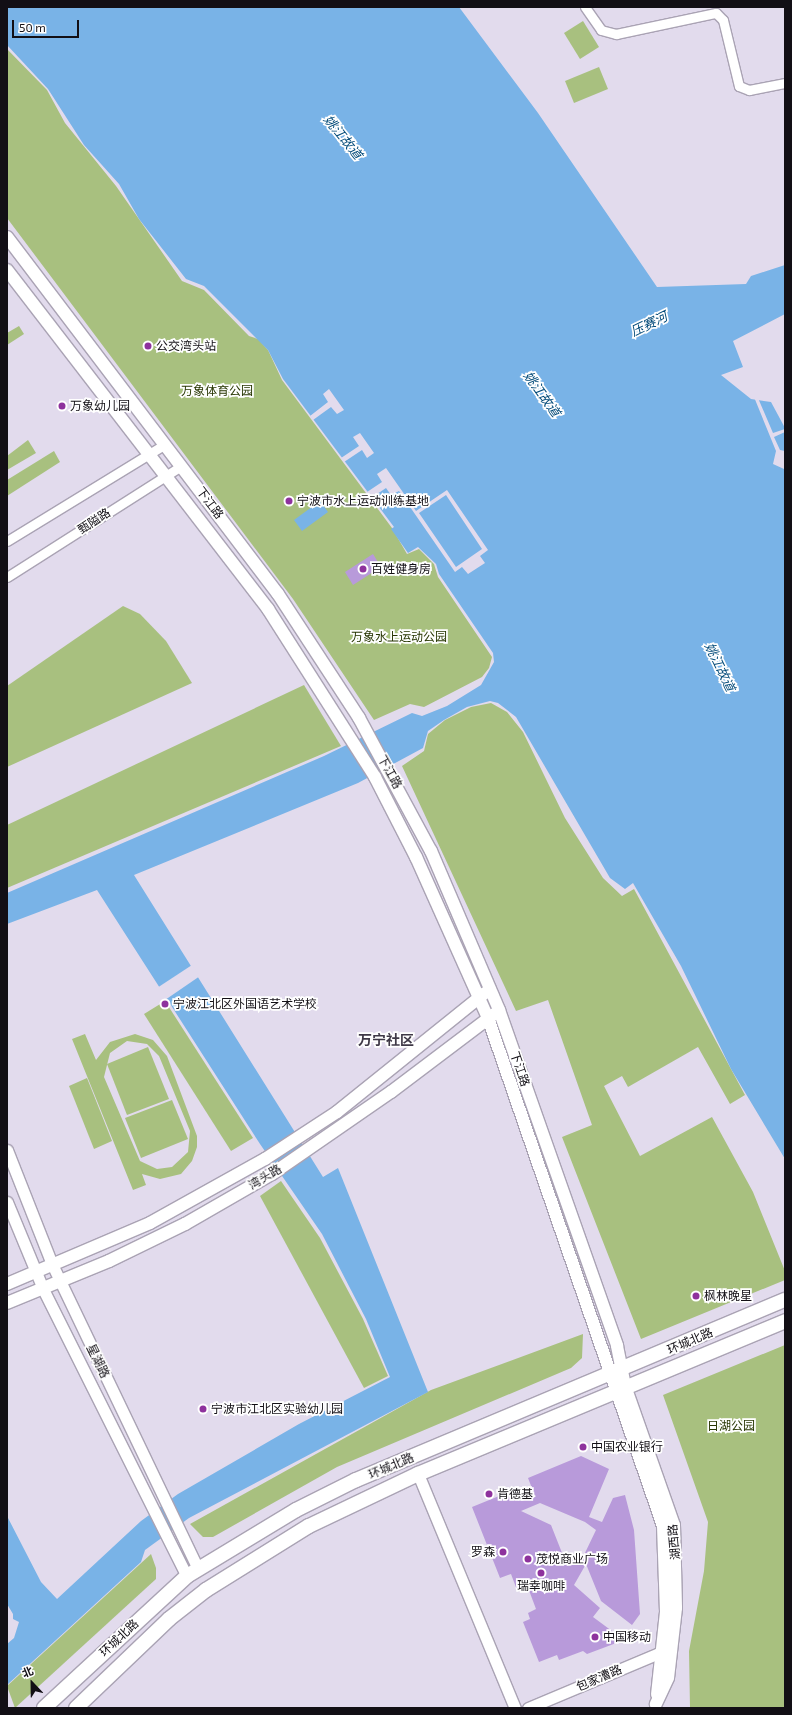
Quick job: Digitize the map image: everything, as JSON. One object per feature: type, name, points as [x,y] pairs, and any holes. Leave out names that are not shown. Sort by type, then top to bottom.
[{"type":"main road","name":"下江路","points":[[7,237],[278,594],[359,718],[391,773],[431,851],[491,988],[617,1346],[615,1373]]},
{"type":"main road","name":"下江路","points":[[7,270],[166,474],[268,609],[344,726],[375,777],[416,857],[480,997],[620,1388]]},
{"type":"main road","name":"湾头路","points":[[7,1284],[150,1223],[265,1159],[302,1136],[398,1066],[491,988]]},
{"type":"main road","name":"湾头路","points":[[7,1303],[60,1282],[184,1224],[272,1174],[310,1149],[499,1010]]},
{"type":"main road","name":"环城北路","points":[[44,1708],[193,1572],[296,1510],[356,1480],[615,1373],[785,1300]]},
{"type":"main road","name":"环城北路","points":[[76,1708],[170,1619],[228,1575],[308,1526],[418,1474],[620,1388],[785,1321]]},
{"type":"main road","name":"湖西路","points":[[620,1388],[663,1526],[666,1612],[665,1653],[656,1706]]},
{"type":"street","points":[[585,7],[601,30],[616,34],[716,13],[723,20],[739,86],[749,90],[785,83]]},
{"type":"street","points":[[7,541],[165,444]]},
{"type":"street","name":"甄隘路","points":[[7,577],[166,474],[181,466]]},
{"type":"street","points":[[506,1069],[521,1072]]},
{"type":"street","name":"星湖路","points":[[7,1150],[52,1264],[193,1572]]},
{"type":"street","name":"星湖路","points":[[7,1202],[43,1289],[193,1572]]},
{"type":"street","points":[[418,1474],[516,1708]]},
{"type":"street","name":"包家漕路","points":[[528,1708],[665,1653]]},
{"type":"green space","points":[[583,21],[599,47],[580,59],[564,33]]},
{"type":"green space","name":"万象体育公园","points":[[7,49],[47,90],[65,123],[116,186],[182,281],[204,290],[249,336],[258,339],[268,350],[282,380],[392,528],[407,554],[419,549],[434,564],[438,577],[492,657],[489,668],[482,677],[424,707],[410,704],[374,720],[293,599],[7,218]]},
{"type":"green space","points":[[599,67],[608,89],[574,103],[565,81]]},
{"type":"green space","points":[[19,326],[24,334],[7,345],[7,333]]},
{"type":"green space","points":[[28,440],[36,453],[7,470],[7,456]]},
{"type":"green space","points":[[54,451],[60,462],[7,496],[7,480]]},
{"type":"green space","points":[[123,606],[140,614],[166,641],[192,683],[7,767],[7,686]]},
{"type":"green space","points":[[304,685],[341,746],[7,888],[7,825]]},
{"type":"green space","points":[[491,703],[507,712],[523,732],[565,818],[603,878],[622,896],[634,889],[745,1095],[730,1104],[698,1047],[628,1087],[622,1076],[604,1086],[640,1156],[712,1117],[753,1192],[785,1271],[785,1280],[641,1339],[562,1137],[592,1125],[548,1000],[516,1011],[402,766],[424,751],[428,734],[445,720],[471,707]]},
{"type":"green space","points":[[165,1001],[253,1138],[231,1151],[144,1014]]},
{"type":"green space","points":[[85,1034],[96,1060],[110,1042],[135,1034],[153,1040],[167,1056],[197,1136],[197,1147],[192,1161],[181,1174],[160,1179],[142,1174],[146,1185],[133,1190],[72,1039]],"holes":[[[127,1041],[147,1044],[159,1056],[190,1131],[188,1152],[172,1167],[157,1169],[140,1161],[104,1077],[110,1053]]]},
{"type":"green space","points":[[148,1047],[169,1099],[127,1115],[107,1064]]},
{"type":"green space","points":[[87,1078],[112,1141],[94,1149],[69,1086]]},
{"type":"green space","points":[[172,1100],[188,1139],[141,1158],[125,1118]]},
{"type":"green space","points":[[281,1181],[320,1238],[363,1319],[388,1376],[364,1388],[260,1196]]},
{"type":"green space","points":[[583,1334],[582,1358],[571,1368],[337,1467],[213,1537],[203,1537],[190,1524],[431,1390]]},
{"type":"green space","name":"日湖公园","points":[[785,1345],[785,1708],[690,1708],[689,1651],[704,1571],[708,1522],[663,1395]]},
{"type":"green space","points":[[151,1554],[156,1568],[156,1579],[15,1708],[7,1686]]},
{"type":"water","points":[[7,7],[459,7],[538,113],[657,287],[746,284],[751,276],[785,265],[785,314],[733,341],[743,367],[721,375],[751,399],[771,402],[785,428],[785,1159],[731,1069],[681,966],[633,883],[625,889],[610,878],[516,717],[498,703],[490,701],[467,707],[444,720],[428,731],[423,748],[358,783],[134,875],[323,1177],[338,1168],[428,1392],[189,1518],[145,1550],[141,1562],[7,1685],[7,1644],[14,1638],[19,1622],[13,1619],[13,1614],[7,1604],[7,1516],[41,1582],[57,1599],[141,1521],[178,1494],[299,1424],[390,1377],[366,1319],[322,1234],[260,1144],[97,890],[7,924],[7,893],[324,756],[412,713],[422,716],[447,706],[481,685],[494,662],[493,653],[439,574],[436,564],[418,547],[408,553],[391,529],[394,527],[283,379],[268,350],[204,286],[186,279],[139,219],[119,184],[84,145],[48,89],[7,45]]},
{"type":"water","points":[[320,501],[328,512],[302,531],[294,520]]},
{"type":"pier","points":[[329,389],[344,410],[337,414],[331,407],[313,420],[310,416],[328,402],[323,394]]},
{"type":"pier","points":[[754,397],[758,398],[773,433],[785,429],[785,432],[774,437],[780,450],[785,451],[784,469],[773,464],[776,451]]},
{"type":"pier","points":[[360,433],[374,453],[367,458],[362,450],[344,462],[341,458],[359,446],[353,437]]},
{"type":"pier","points":[[386,468],[416,511],[447,490],[488,550],[480,556],[485,563],[468,574],[462,567],[455,572],[399,491],[391,495],[386,488],[371,498],[367,492],[382,482],[377,474]],"holes":[[[446,495],[482,549],[456,567],[419,513]]]},
{"type":"pier","points":[[192,965],[200,976],[165,1000],[157,988]]},
{"type":"building","name":"百姓健身房","points":[[373,554],[381,567],[353,585],[345,572]]},
{"type":"building","name":"茂悦商业广场","points":[[581,1456],[609,1469],[589,1517],[602,1522],[613,1498],[625,1495],[634,1530],[640,1614],[632,1625],[601,1601],[586,1564],[574,1585],[600,1608],[593,1617],[616,1634],[619,1642],[587,1654],[583,1651],[559,1660],[557,1655],[539,1662],[523,1622],[530,1619],[528,1613],[536,1609],[527,1585],[517,1590],[511,1574],[500,1578],[472,1507],[504,1494],[522,1501],[535,1496],[528,1478]],"holes":[[[540,1503],[585,1522],[596,1530],[584,1555],[566,1563],[551,1525],[521,1511]]]},
{"type":"place","name":"公交湾头站","points":[[148,346]]},
{"type":"place","name":"万象幼儿园","points":[[62,406]]},
{"type":"place","name":"宁波市水上运动训练基地","points":[[289,501]]},
{"type":"place","name":"百姓健身房","points":[[363,569]]},
{"type":"place","name":"宁波江北区外国语艺术学校","points":[[165,1004]]},
{"type":"place","name":"枫林晚星","points":[[696,1296]]},
{"type":"place","name":"宁波市江北区实验幼儿园","points":[[203,1409]]},
{"type":"place","name":"中国农业银行","points":[[583,1447]]},
{"type":"place","name":"肯德基","points":[[489,1494]]},
{"type":"place","name":"罗森","points":[[503,1552]]},
{"type":"place","name":"茂悦商业广场","points":[[528,1559]]},
{"type":"place","name":"瑞幸咖啡","points":[[541,1573]]},
{"type":"place","name":"中国移动","points":[[595,1637]]},
{"type":"district","name":"万宁社区","points":[[386,1040]]},
{"type":"water label","name":"姚江故道","points":[[343,137]]},
{"type":"water label","name":"压赛河","points":[[649,324]]},
{"type":"water label","name":"姚江故道","points":[[542,394]]},
{"type":"water label","name":"姚江故道","points":[[720,667]]},
{"type":"park label","name":"万象水上运动公园","points":[[399,637]]}]
